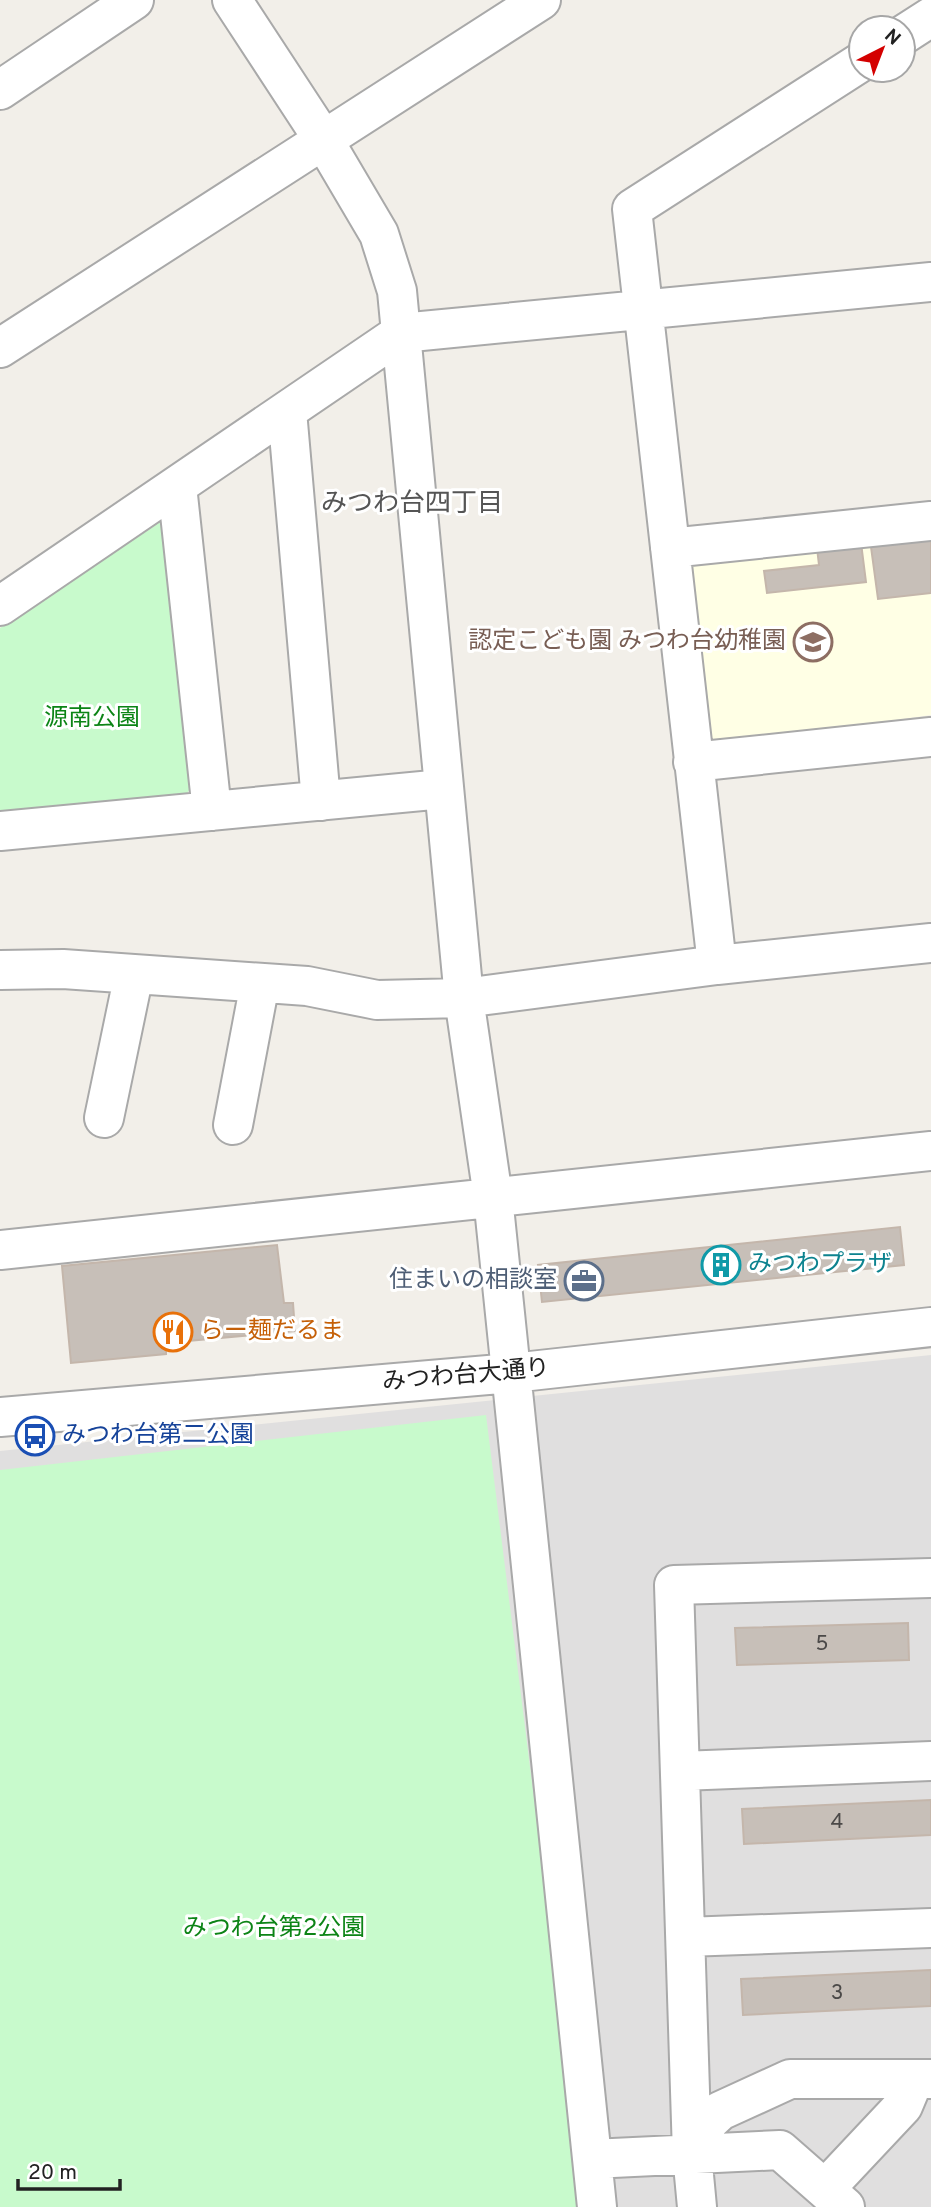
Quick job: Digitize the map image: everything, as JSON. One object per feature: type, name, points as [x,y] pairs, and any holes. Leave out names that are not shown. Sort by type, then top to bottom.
[{"type":"street","points":[[2,84],[134,0]]},
{"type":"street","points":[[232,0],[323,139],[379,234],[397,291],[464,998],[493,1197],[597,2207]]},
{"type":"street","points":[[0,348],[541,0]]},
{"type":"street","points":[[717,965],[692,762],[632,209],[847,71]]},
{"type":"street","points":[[0,606],[401,333],[931,282]]},
{"type":"street","points":[[287,411],[321,801]]},
{"type":"street","points":[[177,486],[212,811]]},
{"type":"street","points":[[670,548],[931,520]]},
{"type":"street","points":[[692,762],[931,737]]},
{"type":"street","points":[[0,831],[443,789]]},
{"type":"street","points":[[0,970],[63,969],[307,986],[377,1000],[464,998],[717,965],[931,943]]},
{"type":"street","points":[[104,1118],[134,974]]},
{"type":"street","points":[[233,1125],[260,983]]},
{"type":"street","points":[[0,1250],[931,1152]]},
{"type":"street","name":"みつわ台大通り","points":[[0,1417],[512,1373],[931,1327]]},
{"type":"street","points":[[696,2207],[674,1585],[931,1578]]},
{"type":"street","points":[[681,1771],[931,1761]]},
{"type":"street","points":[[686,1937],[931,1928]]},
{"type":"street","points":[[692,2146],[720,2111],[790,2079],[922,2080]]},
{"type":"street","points":[[592,2159],[692,2146],[780,2150],[835,2198],[922,2080]]},
{"type":"shaded area","name":"認定こども園 みつわ台幼稚園","points":[[931,532],[931,715],[720,745],[705,732],[686,570],[698,554]]},
{"type":"shaded area","points":[[931,1355],[931,2207],[0,2207],[0,1451]]},
{"type":"green space","name":"源南公園","points":[[165,519],[191,788],[179,803],[0,822],[0,628]]},
{"type":"green space","name":"みつわ台第2公園","points":[[486,1415],[585,2207],[0,2207],[0,1470]]},
{"type":"building","points":[[931,540],[931,593],[878,599],[871,547]]},
{"type":"building","points":[[861,543],[866,582],[767,593],[764,571],[819,565],[817,548]]},
{"type":"building","name":"みつわプラザ","points":[[900,1227],[904,1265],[542,1302],[538,1265]]},
{"type":"building","points":[[277,1245],[284,1303],[293,1303],[295,1331],[166,1343],[166,1354],[71,1363],[62,1266]]},
{"type":"building","points":[[908,1623],[909,1660],[737,1665],[735,1628]]},
{"type":"building","points":[[931,1800],[931,1835],[744,1844],[742,1809]]},
{"type":"building","points":[[931,1970],[931,2006],[743,2015],[741,1979]]},
{"type":"place","name":"認定こども園 みつわ台幼稚園","points":[[813,642]]},
{"type":"place","name":"みつわプラザ","points":[[721,1265]]},
{"type":"place","name":"住まいの相談室","points":[[584,1281]]},
{"type":"place","name":"らー麺だるま","points":[[173,1332]]},
{"type":"place","name":"みつわ台第二公園","points":[[35,1436]]},
{"type":"district","name":"みつわ台四丁目","points":[[412,504]]}]
